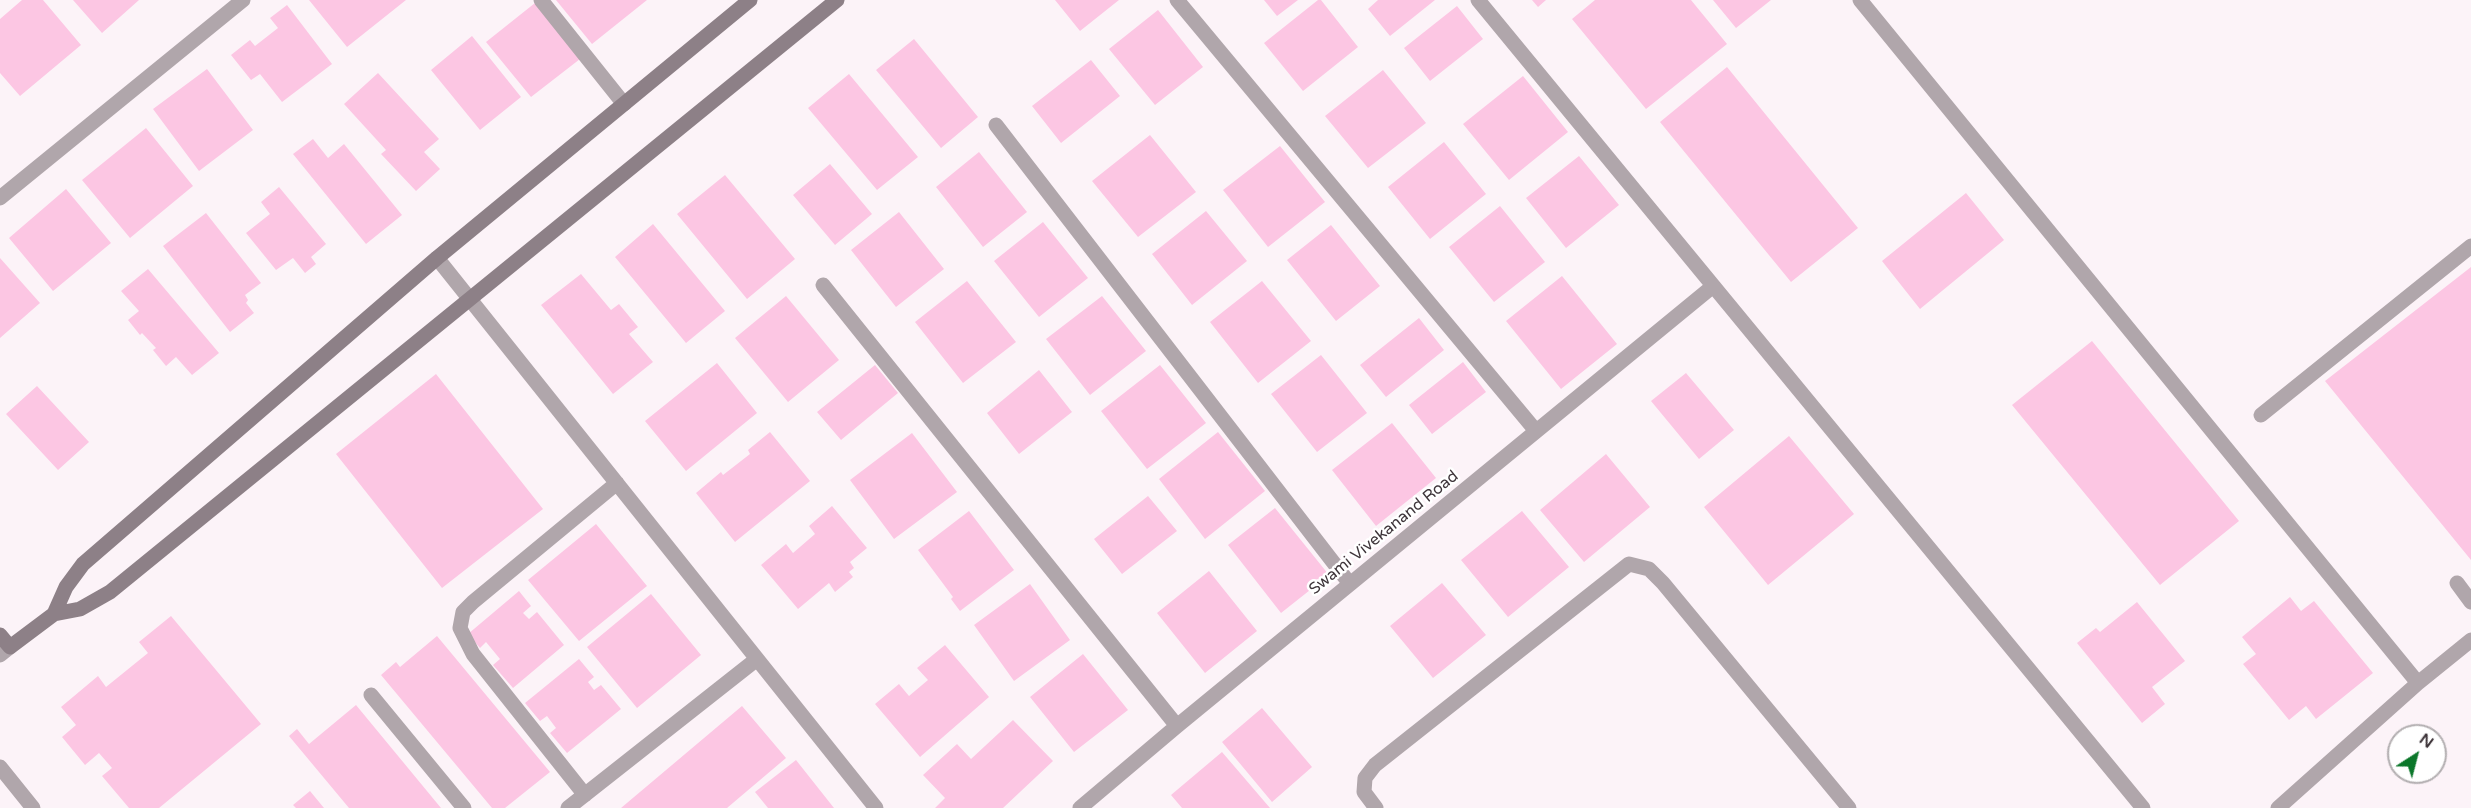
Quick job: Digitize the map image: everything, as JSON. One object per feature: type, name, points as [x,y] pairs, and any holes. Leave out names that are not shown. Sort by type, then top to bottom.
[{"type":"main road","points":[[54,614],[66,587],[83,564],[437,258],[750,0]]},
{"type":"main road","points":[[0,635],[5,651],[54,614],[80,609],[110,592],[837,0]]},
{"type":"street","points":[[0,198],[243,0]]},
{"type":"street","points":[[541,0],[624,104]]},
{"type":"street","points":[[1177,0],[1536,431]]},
{"type":"street","points":[[1478,0],[2143,808]]},
{"type":"street","points":[[1860,0],[2418,683]]},
{"type":"street","points":[[996,124],[1350,584]]},
{"type":"street","points":[[2261,415],[2471,246]]},
{"type":"street","points":[[437,258],[876,808]]},
{"type":"street","points":[[823,285],[1177,726]]},
{"type":"street","name":"Swami Vivekanand Road","points":[[1080,808],[1712,287]]},
{"type":"street","points":[[585,795],[473,654],[460,628],[463,612],[472,602],[617,483]]},
{"type":"street","points":[[1376,808],[1364,792],[1365,778],[1375,765],[1629,564],[1649,568],[1664,583],[1849,808]]},
{"type":"street","points":[[2457,583],[2471,602]]},
{"type":"street","points":[[2278,808],[2418,683],[2471,640]]},
{"type":"street","points":[[568,808],[757,659]]},
{"type":"street","points":[[371,695],[464,808]]},
{"type":"street","points":[[0,767],[33,808]]},
{"type":"building","points":[[22,0],[43,0],[81,45],[20,96],[0,73],[0,19]]},
{"type":"building","points":[[73,0],[139,0],[102,33]]},
{"type":"building","points":[[309,0],[406,0],[347,47]]},
{"type":"building","points":[[556,0],[647,0],[592,44]]},
{"type":"building","points":[[1055,0],[1119,0],[1080,31]]},
{"type":"building","points":[[1264,0],[1298,0],[1277,16]]},
{"type":"building","points":[[1318,0],[1321,0],[1358,47],[1303,91],[1264,43]]},
{"type":"building","points":[[1378,0],[1435,0],[1390,36],[1368,9]]},
{"type":"building","points":[[1532,0],[1546,0],[1538,7]]},
{"type":"building","points":[[1595,0],[1691,0],[1727,44],[1646,109],[1572,19]]},
{"type":"building","points":[[1713,0],[1771,0],[1736,28]]},
{"type":"building","points":[[535,3],[580,59],[531,97],[486,42]]},
{"type":"building","points":[[287,5],[332,64],[282,102],[260,74],[251,80],[231,55],[250,40],[255,46],[278,28],[270,18]]},
{"type":"building","points":[[1457,6],[1483,39],[1430,81],[1404,48]]},
{"type":"building","points":[[1158,10],[1203,67],[1155,105],[1109,49]]},
{"type":"building","points":[[472,36],[521,97],[480,130],[431,70]]},
{"type":"building","points":[[914,39],[978,117],[941,148],[876,70]]},
{"type":"building","points":[[1091,60],[1120,96],[1061,143],[1032,106]]},
{"type":"building","points":[[1727,67],[1858,228],[1791,282],[1660,122]]},
{"type":"building","points":[[207,69],[253,130],[199,171],[153,109]]},
{"type":"building","points":[[1383,70],[1426,123],[1368,168],[1325,116]]},
{"type":"building","points":[[378,73],[439,139],[424,152],[440,169],[416,191],[381,154],[386,150],[344,104]]},
{"type":"building","points":[[849,74],[918,157],[877,190],[808,108]]},
{"type":"building","points":[[1523,76],[1568,132],[1509,180],[1463,124]]},
{"type":"building","points":[[146,128],[193,186],[130,238],[82,180]]},
{"type":"building","points":[[1150,135],[1196,192],[1138,237],[1092,181]]},
{"type":"building","points":[[313,139],[328,158],[344,144],[402,215],[366,244],[293,154]]},
{"type":"building","points":[[1444,142],[1486,194],[1430,239],[1388,187]]},
{"type":"building","points":[[1280,146],[1325,202],[1268,247],[1223,190]]},
{"type":"building","points":[[979,152],[1027,212],[983,247],[936,187]]},
{"type":"building","points":[[1579,156],[1619,205],[1566,248],[1526,198]]},
{"type":"building","points":[[830,164],[872,214],[835,245],[793,195]]},
{"type":"building","points":[[725,175],[795,259],[747,299],[677,214]]},
{"type":"building","points":[[279,187],[326,244],[311,257],[316,264],[305,273],[293,258],[276,270],[246,233],[270,214],[261,202]]},
{"type":"building","points":[[66,189],[111,243],[53,291],[9,238]]},
{"type":"building","points":[[1966,193],[2004,240],[1920,309],[1882,261]]},
{"type":"building","points":[[1500,206],[1545,262],[1494,302],[1449,247]]},
{"type":"building","points":[[1206,211],[1247,261],[1192,305],[1152,254]]},
{"type":"building","points":[[899,212],[944,269],[896,307],[851,250]]},
{"type":"building","points":[[206,213],[261,283],[245,295],[248,300],[246,303],[254,313],[230,332],[163,246]]},
{"type":"building","points":[[1043,222],[1088,278],[1039,317],[994,261]]},
{"type":"building","points":[[653,224],[725,311],[686,343],[615,257]]},
{"type":"building","points":[[1331,225],[1380,286],[1336,321],[1287,260]]},
{"type":"building","points":[[0,258],[40,303],[0,338]]},
{"type":"building","points":[[2471,267],[2471,560],[2325,381]]},
{"type":"building","points":[[148,269],[219,353],[192,375],[176,357],[166,366],[153,350],[156,348],[142,333],[140,335],[128,320],[139,311],[121,291]]},
{"type":"building","points":[[581,274],[611,310],[619,304],[638,327],[629,334],[653,362],[613,394],[541,305]]},
{"type":"building","points":[[1562,276],[1617,344],[1561,389],[1506,321]]},
{"type":"building","points":[[967,281],[1016,342],[963,383],[915,322]]},
{"type":"building","points":[[1262,281],[1311,341],[1258,383],[1210,322]]},
{"type":"building","points":[[786,296],[839,360],[788,402],[735,338]]},
{"type":"building","points":[[1102,296],[1146,351],[1090,395],[1046,339]]},
{"type":"building","points":[[1419,318],[1444,350],[1386,397],[1360,365]]},
{"type":"building","points":[[2092,341],[2239,521],[2160,585],[2012,405]]},
{"type":"building","points":[[1321,355],[1367,413],[1317,452],[1271,394]]},
{"type":"building","points":[[1463,362],[1486,392],[1432,434],[1409,405]]},
{"type":"building","points":[[717,363],[757,413],[686,471],[645,421]]},
{"type":"building","points":[[875,365],[898,393],[841,440],[817,412]]},
{"type":"building","points":[[1160,365],[1206,423],[1147,469],[1101,411]]},
{"type":"building","points":[[1039,370],[1072,412],[1019,454],[987,413]]},
{"type":"building","points":[[1686,373],[1734,430],[1699,459],[1651,401]]},
{"type":"building","points":[[436,374],[543,509],[442,588],[336,454]]},
{"type":"building","points":[[37,386],[89,442],[58,470],[6,414]]},
{"type":"building","points":[[1392,423],[1436,478],[1376,526],[1332,470]]},
{"type":"building","points":[[770,432],[810,481],[735,542],[696,493],[721,472],[723,475],[750,454],[748,450]]},
{"type":"building","points":[[1218,432],[1265,491],[1205,539],[1159,479]]},
{"type":"building","points":[[912,433],[957,492],[894,539],[850,480]]},
{"type":"building","points":[[1789,436],[1854,514],[1768,585],[1704,507]]},
{"type":"building","points":[[1606,454],[1650,507],[1584,562],[1540,510]]},
{"type":"building","points":[[1148,496],[1177,531],[1122,574],[1094,539]]},
{"type":"building","points":[[832,506],[867,548],[850,562],[854,568],[849,572],[853,577],[835,592],[829,583],[798,609],[761,565],[786,544],[793,553],[815,534],[809,526]]},
{"type":"building","points":[[1275,508],[1329,575],[1281,613],[1228,545]]},
{"type":"building","points":[[969,511],[1014,570],[960,611],[951,599],[953,597],[918,550]]},
{"type":"building","points":[[1522,511],[1569,567],[1508,617],[1461,560]]},
{"type":"building","points":[[596,524],[647,586],[579,641],[528,580]]},
{"type":"building","points":[[1209,571],[1257,631],[1205,673],[1157,613]]},
{"type":"building","points":[[1442,583],[1486,635],[1433,678],[1390,626]]},
{"type":"building","points":[[1030,584],[1070,640],[1014,681],[974,625]]},
{"type":"building","points":[[519,591],[531,606],[523,613],[529,619],[537,612],[564,645],[513,688],[493,665],[500,659],[486,642],[480,648],[468,634]]},
{"type":"building","points":[[651,594],[701,655],[637,708],[587,647]]},
{"type":"building","points":[[2290,597],[2301,611],[2314,601],[2373,673],[2316,719],[2306,706],[2289,720],[2243,664],[2256,654],[2242,637]]},
{"type":"building","points":[[2137,602],[2185,661],[2152,687],[2165,704],[2142,723],[2077,643],[2096,628],[2100,632]]},
{"type":"building","points":[[171,616],[261,724],[159,808],[129,808],[102,776],[112,768],[99,753],[85,765],[62,737],[76,725],[61,707],[98,676],[106,687],[148,653],[139,642]]},
{"type":"building","points":[[437,636],[550,772],[505,808],[492,808],[381,675],[396,662],[400,667]]},
{"type":"building","points":[[945,645],[989,697],[920,757],[875,704],[899,684],[909,696],[928,680],[917,668]]},
{"type":"building","points":[[1083,654],[1128,710],[1074,752],[1030,697]]},
{"type":"building","points":[[579,659],[594,677],[588,682],[594,690],[601,685],[621,709],[567,753],[550,733],[556,728],[547,716],[540,721],[525,703]]},
{"type":"building","points":[[356,705],[441,808],[349,808],[289,736],[297,729],[309,744]]},
{"type":"building","points":[[742,706],[786,758],[727,808],[621,808]]},
{"type":"building","points":[[1262,708],[1312,767],[1272,802],[1222,742]]},
{"type":"building","points":[[1013,720],[1053,761],[1003,808],[935,808],[945,798],[923,775],[957,744],[971,759]]},
{"type":"building","points":[[1222,752],[1270,808],[1182,808],[1171,795]]},
{"type":"building","points":[[796,760],[834,808],[768,808],[755,792]]},
{"type":"building","points":[[310,791],[324,808],[296,808],[293,805]]}]
